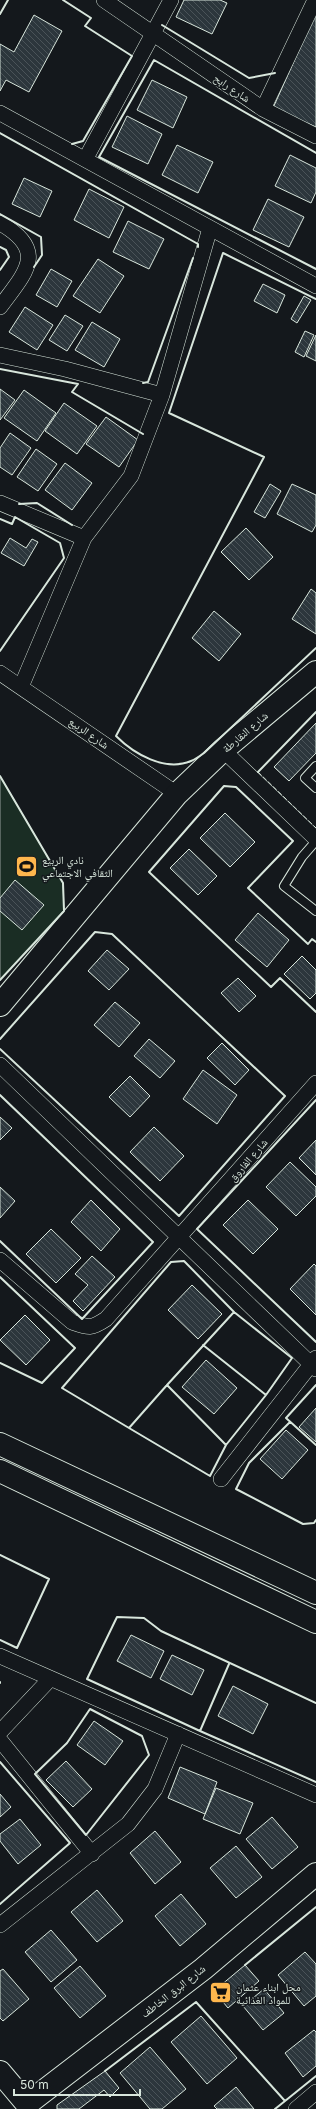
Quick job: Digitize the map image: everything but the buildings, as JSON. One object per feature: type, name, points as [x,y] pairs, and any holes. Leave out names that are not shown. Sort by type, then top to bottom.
[{"type":"main road","name":"شارع النقارطة","points":[[0,1004],[177,794],[224,750],[316,672]]},
{"type":"main road","points":[[0,1444],[316,1593]]},
{"type":"main road","points":[[0,1471],[316,1622]]},
{"type":"main road","name":"شارع البرق الخاطف","points":[[29,2107],[203,1969],[316,1874]]},
{"type":"main road","points":[[0,2072],[29,2107]]},
{"type":"street","name":"شارع رابح","points":[[104,0],[152,35],[263,109],[316,136]]},
{"type":"street","points":[[86,158],[171,0]]},
{"type":"street","points":[[263,109],[315,0]]},
{"type":"street","points":[[0,113],[86,158],[316,286]]},
{"type":"street","points":[[0,223],[18,236],[27,246],[29,257],[26,272],[0,307]]},
{"type":"street","points":[[22,687],[84,538],[131,476],[162,395],[210,228]]},
{"type":"street","points":[[0,355],[65,369],[162,395]]},
{"type":"street","points":[[0,503],[84,538]]},
{"type":"street","name":"شارع الربيع","points":[[0,673],[177,794]]},
{"type":"street","points":[[224,750],[316,840]]},
{"type":"street","points":[[0,1065],[314,1364],[221,1479]]},
{"type":"street","name":"شارع الفاروق","points":[[0,1260],[72,1322],[86,1327],[94,1327],[106,1319],[180,1238],[316,1083]]},
{"type":"street","points":[[0,1656],[316,1794]]},
{"type":"street","points":[[0,1732],[50,1679]]},
{"type":"street","points":[[0,1925],[92,1854],[128,1824],[155,1789],[178,1734]]},
{"type":"street","points":[[0,1740],[92,1854]]},
{"type":"street","points":[[296,2109],[316,2092]]},
{"type":"lane","points":[[316,766],[305,778],[316,788]]},
{"type":"lane","points":[[316,840],[302,857],[284,886],[316,911]]},
{"type":"green space","name":"نادي الربيع الثقافي الاجتماعي","points":[[0,776],[63,883],[64,911],[0,980]]},
{"type":"fence","points":[[258,772],[316,828]]},
{"type":"wall","points":[[0,14],[8,0]]},
{"type":"wall","points":[[63,0],[91,18],[85,26],[132,56],[83,141],[72,144]]},
{"type":"wall","points":[[162,25],[249,78],[275,73]]},
{"type":"wall","points":[[316,153],[154,60],[99,157],[316,269]]},
{"type":"wall","points":[[0,133],[198,244],[198,247]]},
{"type":"wall","points":[[0,214],[41,237],[42,255],[34,267]]},
{"type":"wall","points":[[0,247],[6,250],[9,257],[0,270]]},
{"type":"wall","points":[[316,299],[223,253],[169,413],[264,457],[116,736],[123,743],[141,755],[161,763],[181,764],[193,760],[204,753],[316,648]]},
{"type":"wall","points":[[143,383],[148,382],[193,258]]},
{"type":"wall","points":[[0,369],[78,384],[72,392],[143,434]]},
{"type":"wall","points":[[19,504],[37,503],[72,525]]},
{"type":"wall","points":[[0,519],[12,524],[15,517],[60,543],[64,558],[0,651]]},
{"type":"wall","points":[[258,772],[316,712]]},
{"type":"wall","points":[[0,776],[63,883],[64,911],[0,980]]},
{"type":"wall","points":[[316,942],[312,939],[308,944],[248,888],[293,841],[236,787],[224,786],[149,872],[271,987],[280,978],[316,1012]]},
{"type":"wall","points":[[0,1039],[95,932],[112,934],[285,1096],[179,1216],[0,1049]]},
{"type":"wall","points":[[0,1095],[153,1242],[82,1319],[0,1241]]},
{"type":"wall","points":[[316,1100],[197,1229],[316,1342]]},
{"type":"wall","points":[[129,1428],[62,1388],[171,1262],[184,1261],[234,1312]]},
{"type":"wall","points":[[0,1277],[75,1348],[42,1383],[0,1363]]},
{"type":"wall","points":[[203,1345],[266,1395],[226,1445],[167,1385],[234,1312],[292,1358],[266,1395]]},
{"type":"wall","points":[[167,1385],[129,1428],[210,1476],[226,1445]]},
{"type":"wall","points":[[316,1385],[286,1418],[316,1445]]},
{"type":"wall","points":[[290,1422],[249,1463],[236,1489],[303,1524],[314,1523],[316,1520]]},
{"type":"wall","points":[[0,1555],[49,1579],[17,1648],[0,1640]]},
{"type":"wall","points":[[200,1731],[87,1679],[117,1617],[144,1618],[161,1631],[316,1703]]},
{"type":"wall","points":[[229,1664],[200,1731],[316,1782]]},
{"type":"wall","points":[[90,1709],[142,1736],[149,1755],[86,1835],[35,1774],[67,1743],[90,1709]]},
{"type":"wall","points":[[0,1762],[70,1843],[0,1904]]},
{"type":"wall","points":[[245,1965],[316,1907]]},
{"type":"wall","points":[[105,2071],[196,2002],[285,2101],[275,2109]]},
{"type":"wall","points":[[285,2101],[316,2076]]},
{"type":"place","name":"نادي الربيع الثقافي الاجتماعي","points":[[27,866]]},
{"type":"place","name":"محل ابناء عثمان للمواد الغذائية","points":[[220,1993]]}]
